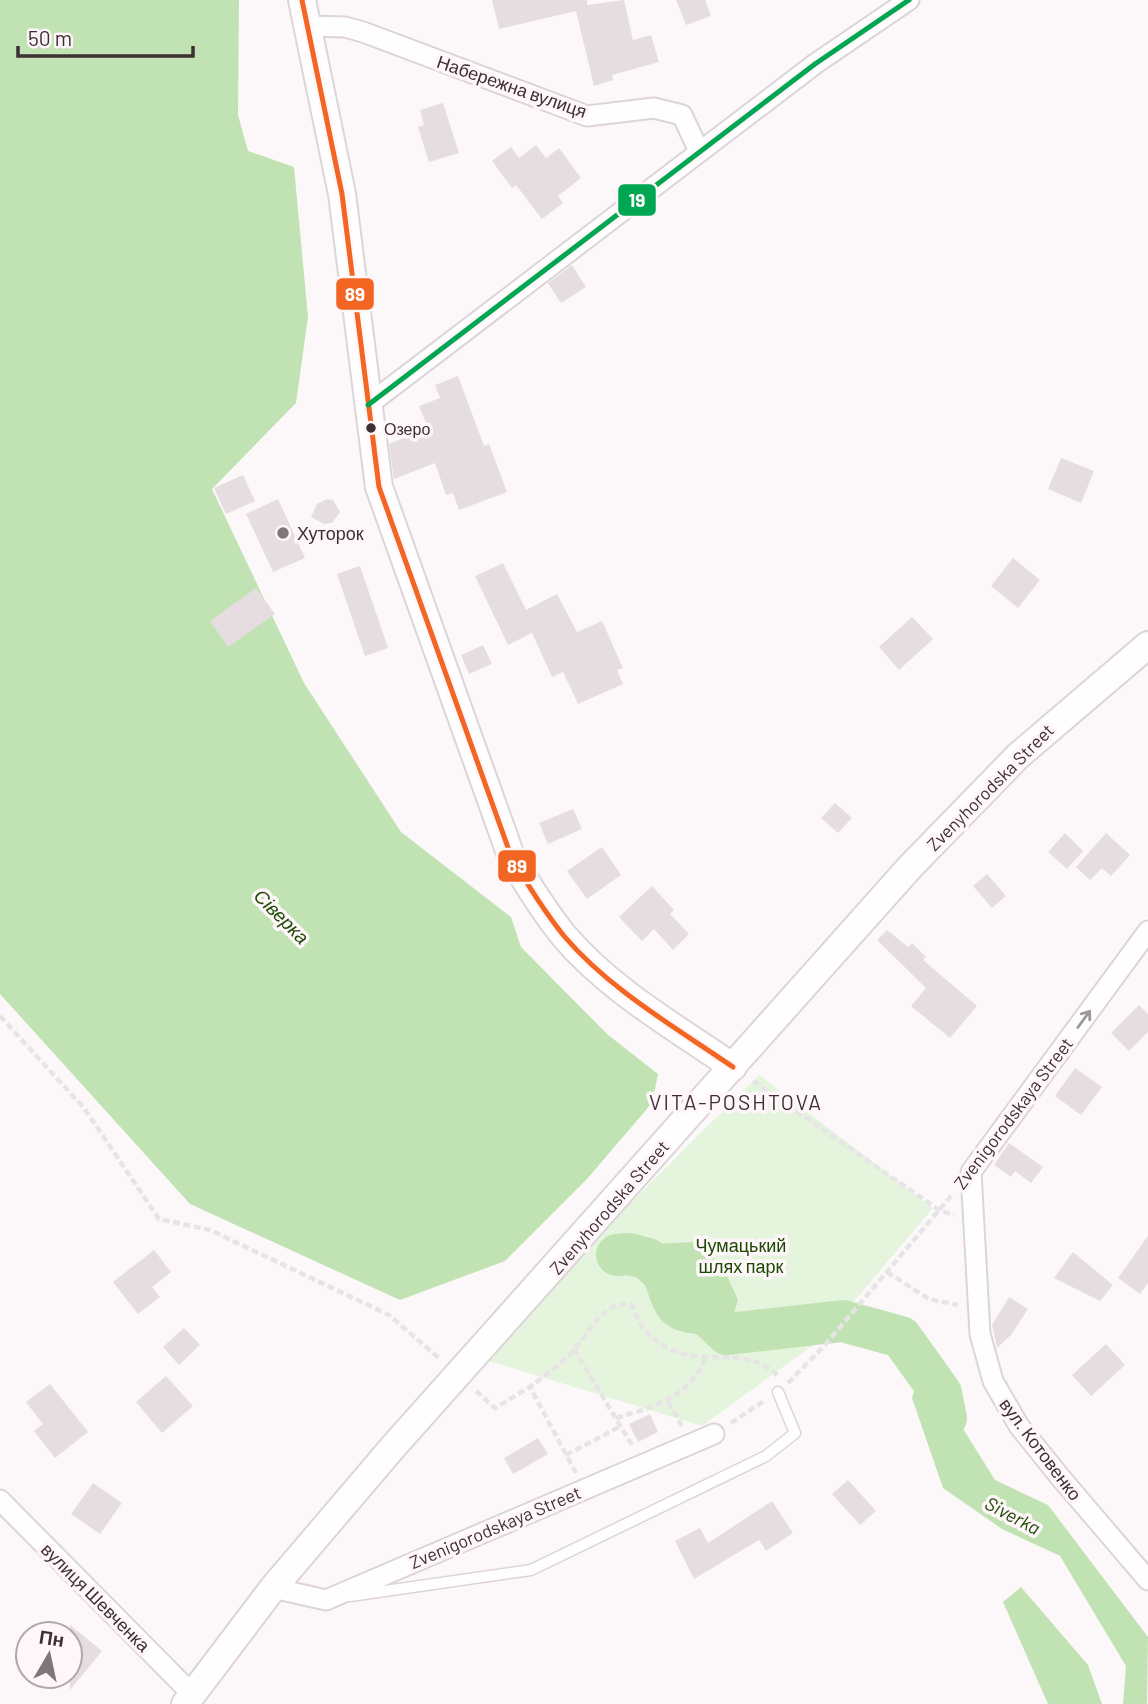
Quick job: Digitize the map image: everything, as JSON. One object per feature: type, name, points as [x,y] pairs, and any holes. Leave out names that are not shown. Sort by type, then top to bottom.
[{"type":"street","points":[[302,0],[342,194],[374,463],[387,517],[511,856],[535,897],[589,962],[631,997],[733,1067]]},
{"type":"street","points":[[368,405],[815,64],[909,0]]},
{"type":"street","name":"Набережна вулиця","points":[[308,26],[345,27],[363,32],[587,116],[654,108],[682,115],[699,151]]},
{"type":"street","name":"Zvenyhorodska Street","points":[[189,1699],[273,1588],[378,1465],[910,867],[981,792],[1077,703],[1148,645]]},
{"type":"street","name":"Zvenigorodskaya Street","points":[[971,1172],[1148,931]]},
{"type":"street","name":"вул. Котовенко","points":[[971,1172],[977,1310],[987,1365],[1003,1401],[1060,1477],[1148,1580]]},
{"type":"street","name":"Zvenigorodskaya Street","points":[[326,1600],[715,1434]]},
{"type":"street","name":"вулиця Шевченка","points":[[0,1500],[189,1699]]},
{"type":"street","points":[[273,1588],[326,1600]]},
{"type":"lane","points":[[326,1600],[531,1570],[766,1456],[795,1433],[779,1392]]},
{"type":"path","points":[[0,1016],[84,1108],[159,1219],[210,1230],[389,1315],[495,1408],[530,1387],[575,1349],[602,1313],[616,1304],[631,1304],[645,1332],[677,1354],[705,1359],[727,1357],[764,1362],[787,1384]]},
{"type":"path","points":[[733,1067],[939,1210],[972,1221]]},
{"type":"path","name":"Zvenigorodskaya Street","points":[[824,1346],[971,1172]]},
{"type":"path","points":[[887,1272],[929,1299],[977,1310]]},
{"type":"path","points":[[575,1349],[643,1464]]},
{"type":"path","points":[[616,1418],[668,1402],[698,1377],[705,1359]]},
{"type":"path","points":[[530,1387],[585,1489]]},
{"type":"path","points":[[668,1402],[692,1443]]},
{"type":"path","points":[[566,1455],[621,1426]]},
{"type":"green space","name":"Чумацький шлях парк","points":[[759,1075],[933,1208],[823,1338],[702,1426],[476,1357]]},
{"type":"water","name":"Сіверка","points":[[0,0],[239,0],[238,115],[248,151],[294,167],[308,317],[296,403],[212,489],[304,683],[401,832],[511,917],[521,947],[607,1034],[658,1074],[652,1103],[587,1179],[505,1261],[400,1300],[190,1204],[0,994]]},
{"type":"water","points":[[693,1242],[722,1265],[738,1300],[727,1334],[700,1335],[672,1328],[659,1317],[649,1297],[642,1276],[654,1244]]},
{"type":"water","points":[[940,1358],[962,1402],[955,1416],[995,1480],[1048,1505],[1148,1637],[1147,1704],[1123,1704],[1126,1666],[1060,1556],[1002,1529],[943,1488],[912,1398],[924,1362]]},
{"type":"water","points":[[1021,1587],[1088,1665],[1102,1704],[1048,1704],[1003,1602]]},
{"type":"building","points":[[492,0],[587,0],[587,5],[624,0],[633,40],[651,35],[659,62],[612,75],[613,80],[594,86],[576,11],[499,29]]},
{"type":"building","points":[[676,0],[705,0],[711,16],[686,25]]},
{"type":"building","points":[[443,103],[459,153],[429,162],[418,127],[424,125],[420,110]]},
{"type":"building","points":[[536,145],[546,158],[559,148],[581,178],[558,196],[563,203],[542,219],[516,185],[512,188],[492,161],[511,147],[519,158]]},
{"type":"building","points":[[572,265],[586,287],[561,303],[548,283]]},
{"type":"building","points":[[458,376],[484,446],[489,444],[507,492],[459,510],[453,493],[446,495],[435,463],[394,479],[389,444],[428,428],[419,406],[440,398],[435,385]]},
{"type":"building","points":[[1061,458],[1094,471],[1081,503],[1048,489]]},
{"type":"building","points":[[243,475],[255,501],[226,514],[214,488]]},
{"type":"building","points":[[278,499],[305,558],[273,572],[246,514]]},
{"type":"building","points":[[327,499],[333,500],[340,512],[332,523],[324,524],[311,517],[317,504]]},
{"type":"building","points":[[1013,558],[1040,580],[1018,608],[991,586]]},
{"type":"building","points":[[503,563],[526,610],[557,594],[577,632],[602,621],[623,668],[617,670],[623,684],[578,704],[563,672],[552,677],[532,633],[508,645],[475,576]]},
{"type":"building","points":[[360,566],[388,648],[365,656],[337,574]]},
{"type":"building","points":[[256,588],[275,614],[228,647],[210,621]]},
{"type":"building","points":[[912,617],[933,639],[899,670],[879,647]]},
{"type":"building","points":[[483,645],[492,664],[469,674],[461,655]]},
{"type":"building","points":[[835,803],[852,818],[838,833],[821,818]]},
{"type":"building","points":[[573,809],[582,829],[548,844],[539,823]]},
{"type":"building","points":[[1065,833],[1083,851],[1067,869],[1048,852]]},
{"type":"building","points":[[1106,833],[1130,855],[1111,876],[1102,868],[1090,880],[1076,867]]},
{"type":"building","points":[[602,847],[621,875],[587,899],[567,871]]},
{"type":"building","points":[[987,874],[1006,896],[992,908],[973,886]]},
{"type":"building","points":[[652,886],[674,910],[670,914],[689,934],[673,950],[654,929],[642,941],[619,917]]},
{"type":"building","points":[[887,930],[908,947],[912,943],[926,957],[923,960],[977,1006],[950,1038],[911,1006],[926,988],[877,940]]},
{"type":"building","points":[[1139,1005],[1148,1014],[1148,1032],[1129,1051],[1111,1033]]},
{"type":"building","points":[[1075,1068],[1102,1087],[1081,1115],[1055,1096]]},
{"type":"building","points":[[1009,1143],[1043,1167],[1031,1183],[1015,1171],[1011,1177],[994,1165]]},
{"type":"building","points":[[1148,1236],[1148,1283],[1140,1294],[1118,1278]]},
{"type":"building","points":[[154,1250],[171,1272],[152,1287],[160,1297],[138,1314],[113,1282]]},
{"type":"building","points":[[1073,1252],[1113,1285],[1100,1301],[1054,1278]]},
{"type":"building","points":[[1009,1297],[1028,1309],[1011,1335],[997,1348],[992,1325]]},
{"type":"building","points":[[184,1328],[200,1345],[179,1365],[163,1347]]},
{"type":"building","points":[[1106,1344],[1125,1365],[1091,1396],[1072,1375]]},
{"type":"building","points":[[166,1376],[193,1406],[162,1433],[136,1402]]},
{"type":"building","points":[[50,1384],[88,1432],[55,1458],[34,1431],[43,1424],[26,1402]]},
{"type":"building","points":[[650,1414],[658,1432],[638,1442],[629,1424]]},
{"type":"building","points":[[538,1438],[548,1454],[513,1474],[504,1458]]},
{"type":"building","points":[[848,1480],[876,1511],[860,1525],[832,1494]]},
{"type":"building","points":[[93,1483],[122,1503],[100,1534],[71,1514]]},
{"type":"building","points":[[772,1501],[793,1533],[766,1551],[759,1540],[694,1579],[675,1541],[700,1528],[708,1543]]},
{"type":"building","points":[[84,1636],[102,1651],[84,1673]]},
{"type":"waterway","name":"Siverka","points":[[617,1255],[629,1254],[648,1259],[727,1334],[843,1321],[901,1337],[941,1393],[946,1418]]},
{"type":"transit line","name":"89","points":[[302,0],[342,194],[379,487],[511,856],[550,917],[582,955],[622,991],[733,1067]]},
{"type":"transit line","name":"19","points":[[368,405],[815,64],[909,0]]},
{"type":"place","name":"Озеро","points":[[371,428]]},
{"type":"place","name":"Хуторок","points":[[283,533]]},
{"type":"district","name":"VITA-POSHTOVA","points":[[736,1101]]}]
